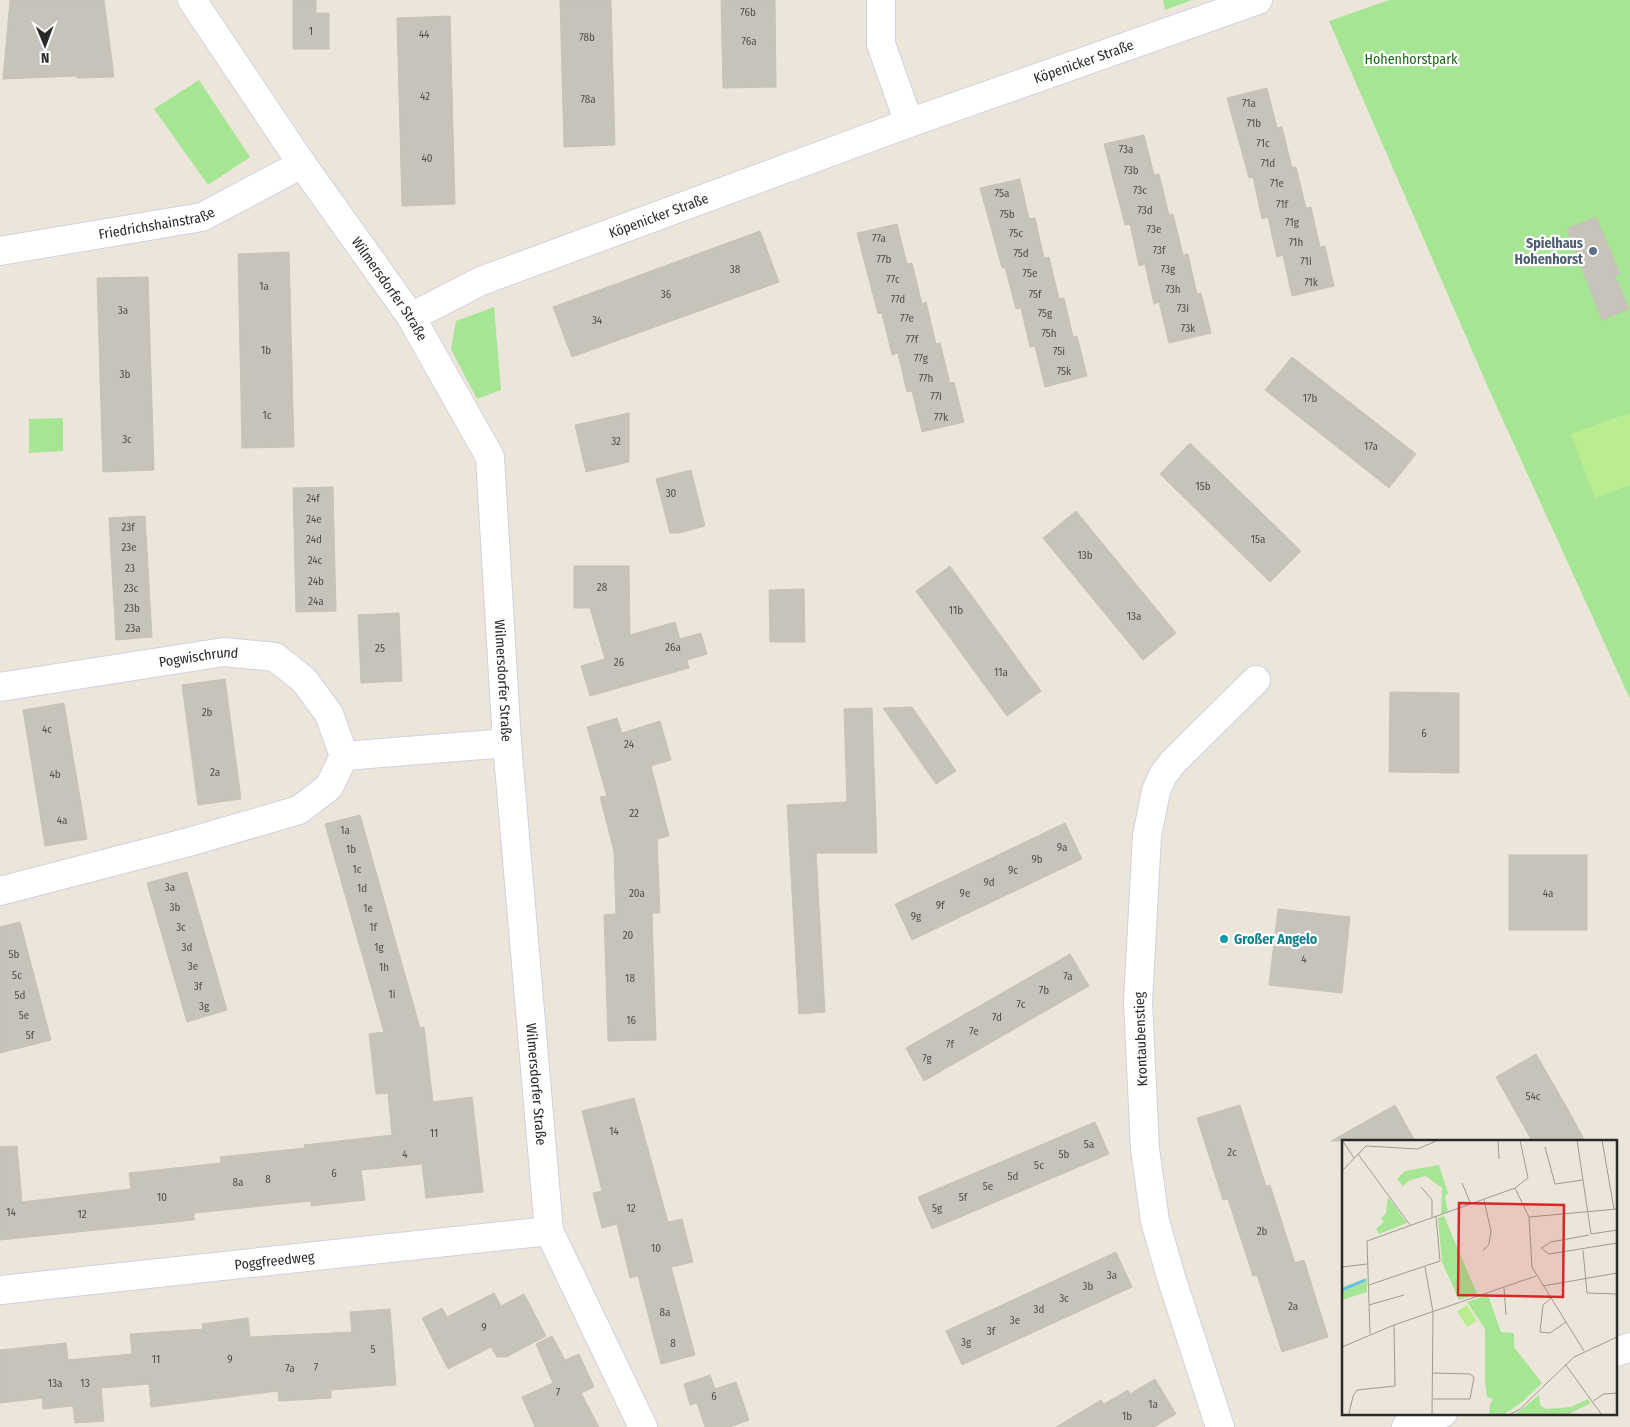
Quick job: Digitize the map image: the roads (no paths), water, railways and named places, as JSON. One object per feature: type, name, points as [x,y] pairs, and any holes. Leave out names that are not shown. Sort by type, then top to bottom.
[{"type":"street","name":"Wilmersdorfer Straße","points":[[192,0],[302,164],[411,317],[490,457],[507,743],[549,1231],[643,1427]]},
{"type":"street","points":[[881,0],[882,44],[910,123]]},
{"type":"street","name":"Köpenicker Straße","points":[[411,317],[481,281],[910,123],[1258,0]]},
{"type":"street","name":"Friedrichshainstraße","points":[[0,251],[202,217],[302,164]]},
{"type":"street","name":"Pogwischrund","points":[[0,687],[224,652],[276,657],[304,680],[329,714],[344,756]]},
{"type":"street","name":"Krontaubenstieg","points":[[1220,1427],[1171,1277],[1155,1221],[1145,1149],[1138,1002],[1147,836],[1156,791],[1163,774],[1173,762],[1256,680]]},
{"type":"street","points":[[0,891],[189,842],[298,810],[329,787],[344,756],[507,743]]},
{"type":"street","name":"Poggfreedweg","points":[[0,1290],[549,1231]]},
{"type":"street","points":[[1618,1351],[1630,1347]]},
{"type":"street","points":[[1406,1427],[1441,1414]]},
{"type":"street","points":[[1445,1414],[1452,1427]]},
{"type":"place","name":"Spielhaus Hohenhorst","points":[[1593,251]]},
{"type":"place","name":"Großer Angelo","points":[[1224,939]]},
{"type":"park label","name":"Hohenhorstpark","points":[[1411,59]]}]
